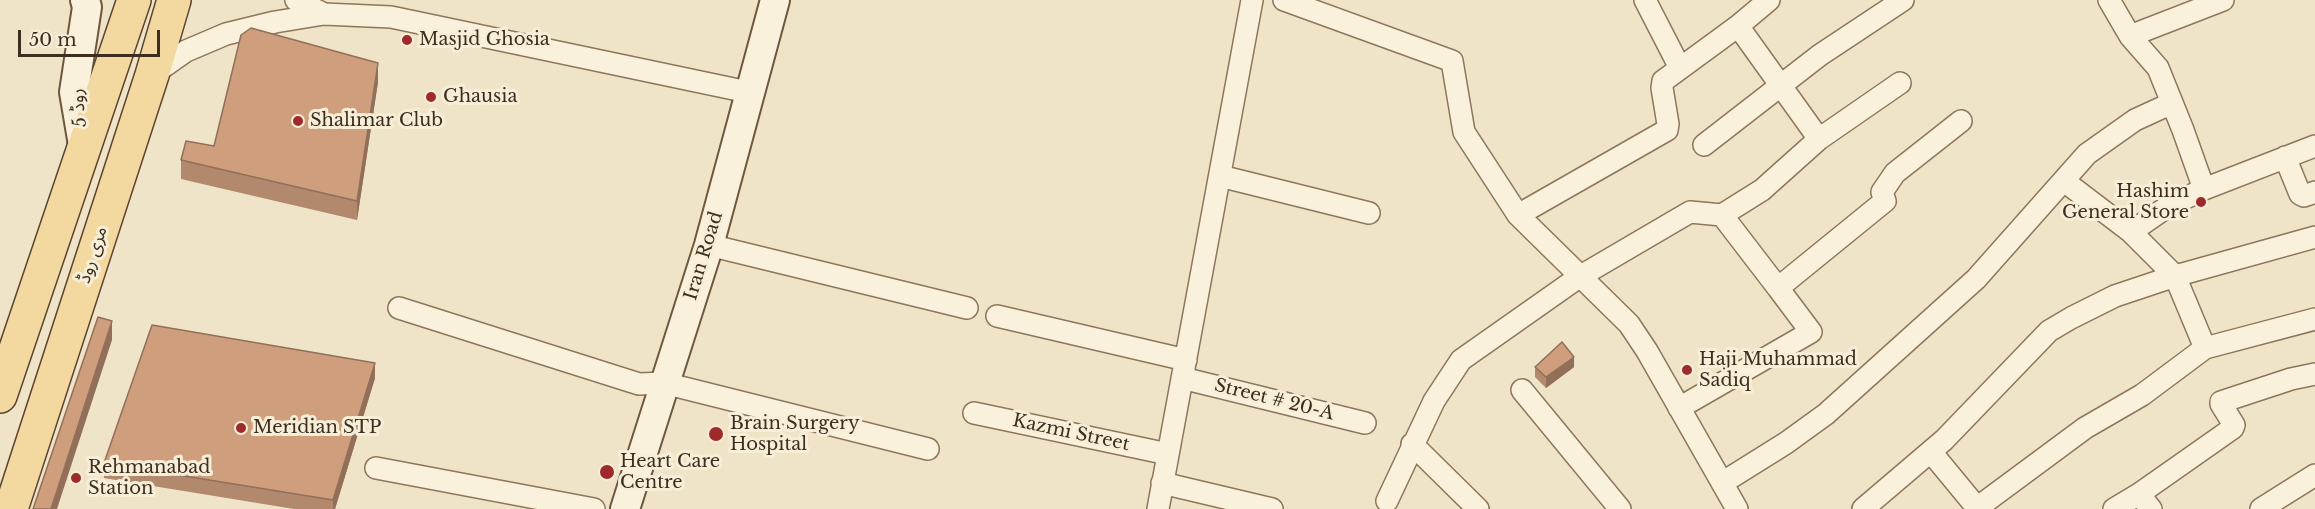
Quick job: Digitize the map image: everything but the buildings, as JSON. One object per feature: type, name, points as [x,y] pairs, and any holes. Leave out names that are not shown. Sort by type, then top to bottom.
[{"type":"main road","name":"روڈ 5","points":[[83,145],[74,92],[87,7],[85,0]]},
{"type":"main road","points":[[0,396],[83,145],[134,0]]},
{"type":"main road","name":"مری روڈ","points":[[11,509],[152,75],[174,0]]},
{"type":"main road","name":"Iran Road","points":[[625,509],[709,245],[748,92],[775,0]]},
{"type":"street","points":[[296,0],[324,15]]},
{"type":"street","points":[[1158,509],[1252,0]]},
{"type":"street","points":[[1284,0],[1452,61],[1464,132],[1518,215],[1629,324],[1647,351],[1737,509]]},
{"type":"street","points":[[1645,0],[1680,68]]},
{"type":"street","points":[[1518,215],[1667,130],[1663,81],[1738,27],[1769,0]]},
{"type":"street","points":[[1704,145],[1830,48],[1903,0]]},
{"type":"street","points":[[2109,0],[2130,36],[2158,68],[2204,189]]},
{"type":"street","points":[[2130,36],[2223,0]]},
{"type":"street","points":[[152,75],[186,51],[226,34],[275,22],[324,15],[392,17],[748,92]]},
{"type":"street","points":[[1738,27],[1819,139]]},
{"type":"street","points":[[1387,501],[1434,401],[1461,360],[1579,277],[1690,212],[1722,215],[1762,190],[1819,139],[1900,83]]},
{"type":"street","points":[[1722,483],[1786,444],[1826,414],[1976,279],[2029,216],[2087,154],[2135,120],[2172,103]]},
{"type":"street","points":[[1778,288],[1885,201],[1882,192],[1895,172],[1961,122]]},
{"type":"street","points":[[2131,232],[2167,207],[2204,189],[2315,146]]},
{"type":"street","points":[[2284,157],[2300,194],[2304,196],[2315,192]]},
{"type":"street","points":[[1220,176],[1369,213]]},
{"type":"street","points":[[2064,181],[2131,232],[2175,276],[2205,348]]},
{"type":"street","points":[[1679,408],[1811,332],[1722,215]]},
{"type":"street","points":[[1863,509],[1931,452],[2049,331],[2115,296],[2175,276],[2315,237]]},
{"type":"street","points":[[709,245],[967,309]]},
{"type":"street","points":[[399,309],[639,384],[664,383],[928,449]]},
{"type":"street","name":"Street # 20-A","points":[[997,316],[1365,423]]},
{"type":"street","points":[[1931,452],[1977,508],[2085,428],[2142,395],[2205,348],[2315,319]]},
{"type":"street","points":[[2114,509],[2145,501],[2233,428],[2234,424],[2221,404],[2222,402],[2291,379],[2315,374]]},
{"type":"street","points":[[1522,390],[1620,509]]},
{"type":"street","name":"Kazmi Street","points":[[974,412],[1168,454]]},
{"type":"street","points":[[1412,444],[1478,509]]},
{"type":"street","points":[[376,468],[594,509]]},
{"type":"street","points":[[2261,509],[2315,475]]},
{"type":"street","points":[[1162,483],[1272,509]]},
{"type":"place","name":"Masjid Ghosia","points":[[407,40]]},
{"type":"place","name":"Ghausia","points":[[431,97]]},
{"type":"place","name":"Shalimar Club","points":[[298,121]]},
{"type":"place","name":"Hashim General Store","points":[[2201,202]]},
{"type":"place","name":"Haji Muhammad Sadiq","points":[[1687,370]]},
{"type":"place","name":"Meridian STP","points":[[241,428]]},
{"type":"place","name":"Brain Surgery Hospital","points":[[716,434]]},
{"type":"place","name":"Heart Care Centre","points":[[607,472]]},
{"type":"place","name":"Rehmanabad Station","points":[[76,478]]}]
